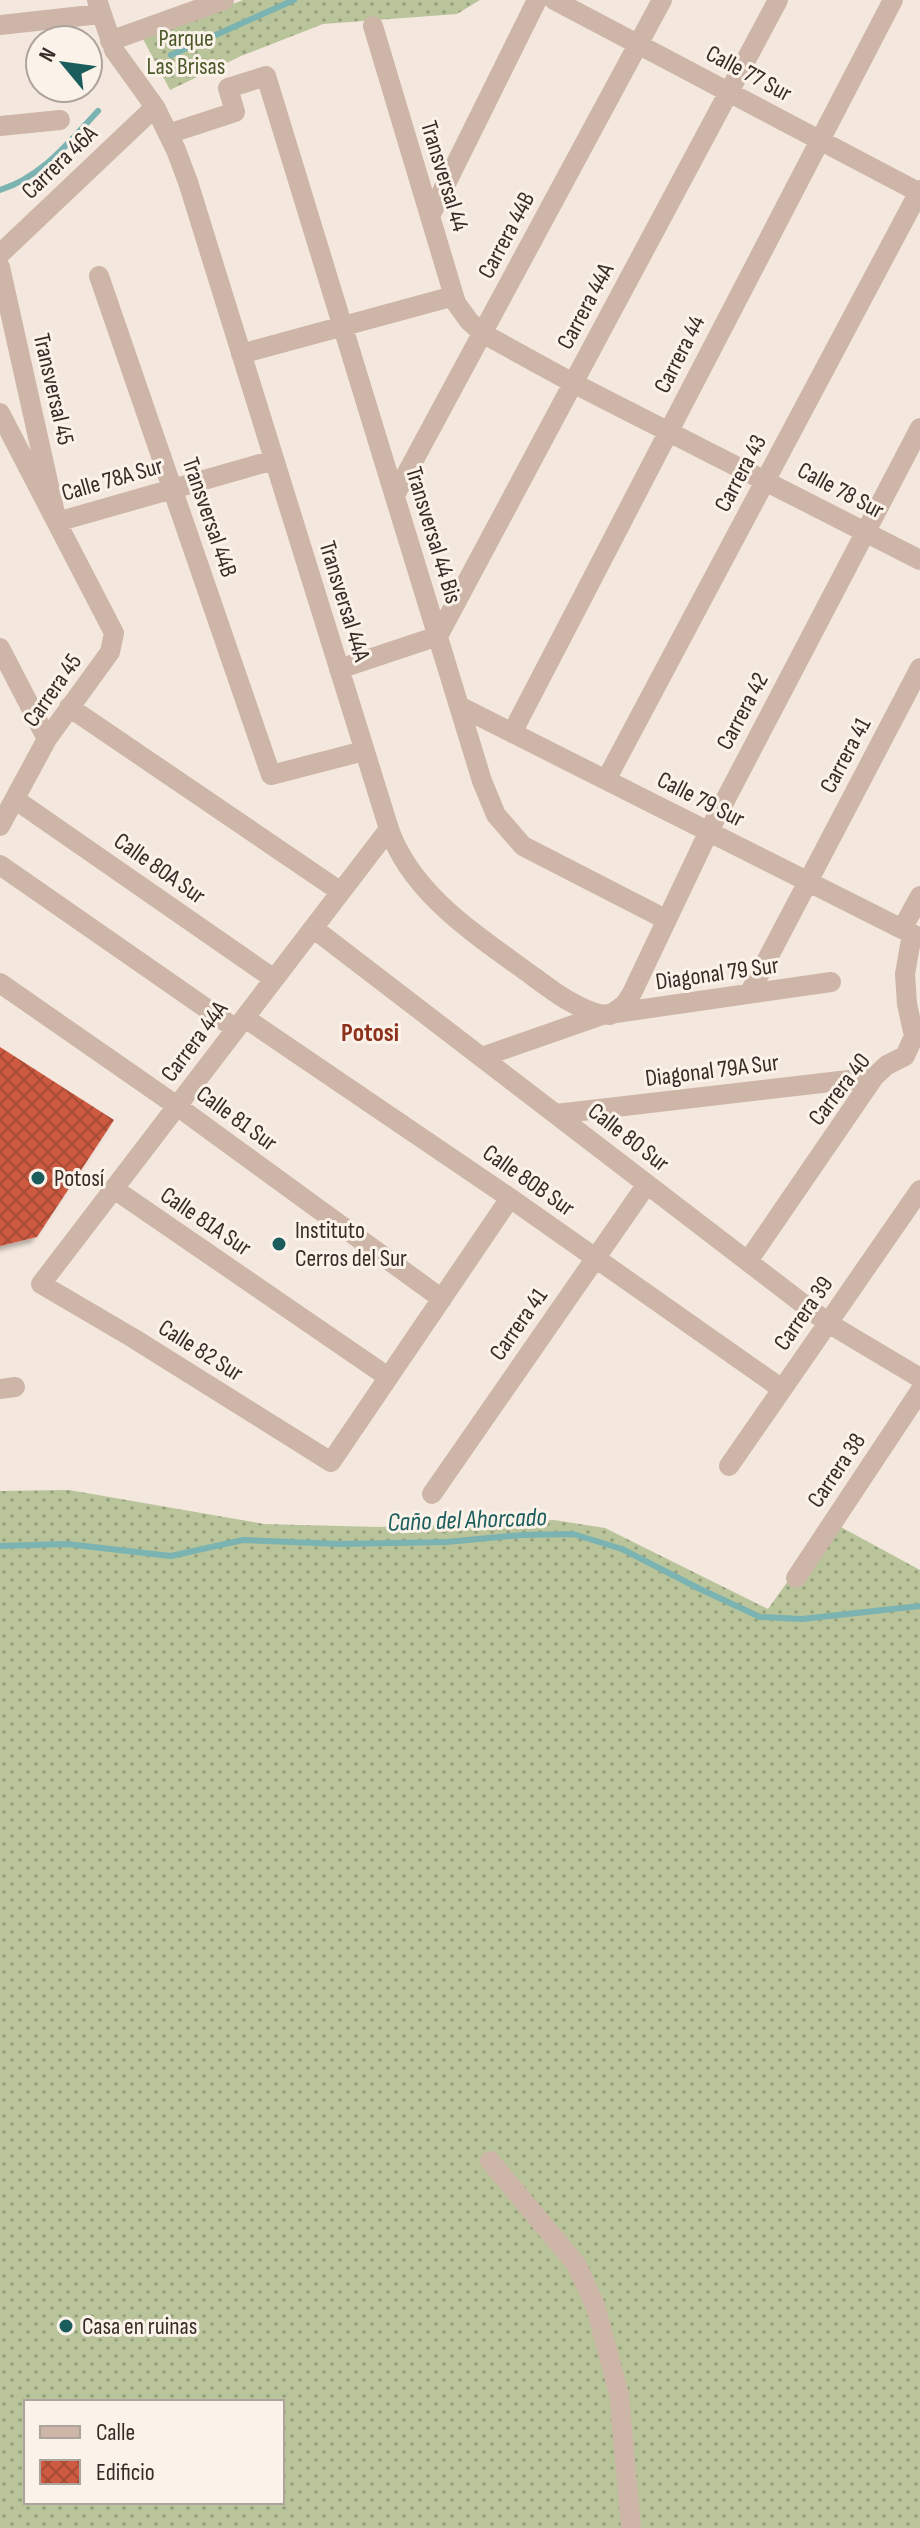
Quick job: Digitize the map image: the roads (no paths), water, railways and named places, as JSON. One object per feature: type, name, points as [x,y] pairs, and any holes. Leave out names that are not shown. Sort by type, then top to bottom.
[{"type":"street","points":[[430,216],[537,0]]},
{"type":"street","name":"Calle 77 Sur","points":[[554,0],[920,192]]},
{"type":"street","name":"Carrera 44B","points":[[395,495],[662,0]]},
{"type":"street","name":"Carrera 44A","points":[[438,636],[778,0]]},
{"type":"street","name":"Carrera 44","points":[[512,733],[893,0]]},
{"type":"street","points":[[110,41],[213,2]]},
{"type":"street","points":[[0,25],[98,7]]},
{"type":"street","name":"Transversal 44A","points":[[98,7],[121,62],[155,107],[188,182],[364,751],[400,854],[427,891],[484,941],[566,1000],[606,1015]]},
{"type":"street","name":"Transversal 44","points":[[373,26],[454,296],[463,313],[482,333]]},
{"type":"street","name":"Transversal 44 Bis","points":[[168,134],[235,112],[228,88],[266,76],[482,781],[496,815],[523,846],[667,920]]},
{"type":"street","name":"Carrera 46A","points":[[0,254],[155,107]]},
{"type":"street","points":[[0,126],[60,120]]},
{"type":"street","name":"Carrera 43","points":[[606,780],[920,192]]},
{"type":"street","name":"Transversal 45","points":[[0,267],[57,522]]},
{"type":"street","name":"Transversal 44B","points":[[99,276],[271,775],[364,751]]},
{"type":"street","points":[[241,354],[454,296]]},
{"type":"street","name":"Calle 78 Sur","points":[[482,333],[573,383],[920,560]]},
{"type":"street","points":[[0,413],[57,522]]},
{"type":"street","name":"Carrera 42","points":[[606,1015],[625,1004],[632,993],[709,831],[920,428]]},
{"type":"street","name":"Calle 78A Sur","points":[[57,522],[274,460]]},
{"type":"street","name":"Carrera 45","points":[[0,826],[47,739],[110,652],[114,633],[57,522]]},
{"type":"street","points":[[339,669],[438,636]]},
{"type":"street","points":[[0,648],[47,739]]},
{"type":"street","name":"Carrera 41","points":[[749,994],[920,668]]},
{"type":"street","name":"Calle 79 Sur","points":[[459,706],[912,934]]},
{"type":"street","points":[[69,707],[341,892]]},
{"type":"street","name":"Calle 80A Sur","points":[[16,800],[274,979]]},
{"type":"street","name":"Carrera 44A","points":[[41,1284],[389,829]]},
{"type":"street","name":"Calle 80B Sur","points":[[0,865],[510,1198],[782,1389]]},
{"type":"street","name":"Carrera 40","points":[[748,1261],[874,1077],[887,1065],[912,1058],[914,1036],[905,974],[920,896]]},
{"type":"street","name":"Calle 80 Sur","points":[[313,928],[828,1323],[920,1378]]},
{"type":"street","name":"Diagonal 79 Sur","points":[[482,1057],[606,1015],[831,982]]},
{"type":"street","name":"Calle 81 Sur","points":[[0,983],[177,1106],[442,1299]]},
{"type":"street","name":"Diagonal 79A Sur","points":[[556,1114],[874,1077]]},
{"type":"street","name":"Carrera 41","points":[[432,1494],[647,1184]]},
{"type":"street","name":"Calle 81A Sur","points":[[114,1189],[388,1377]]},
{"type":"street","name":"Carrera 39","points":[[729,1466],[920,1190]]},
{"type":"street","points":[[388,1377],[510,1198]]},
{"type":"street","name":"Calle 82 Sur","points":[[41,1284],[331,1462],[388,1377]]},
{"type":"street","name":"Carrera 38","points":[[796,1578],[920,1391]]},
{"type":"street","points":[[490,2161],[576,2264],[595,2305],[619,2394],[631,2528]]},
{"type":"waterway","points":[[171,55],[294,0]]},
{"type":"waterway","points":[[0,190],[29,177],[42,167],[98,111]]},
{"type":"waterway","name":"Caño del Ahorcado","points":[[0,1546],[67,1544],[171,1556],[243,1540],[340,1544],[446,1542],[573,1534],[622,1549],[760,1617],[802,1619],[920,1606]]},
{"type":"place","name":"Potosí","points":[[38,1178]]},
{"type":"place","name":"Instituto Cerros del Sur","points":[[279,1244]]},
{"type":"place","name":"Casa en ruinas","points":[[66,2326]]},
{"type":"district","name":"Potosi","points":[[370,1032]]},
{"type":"park label","name":"Parque Las Brisas","points":[[186,52]]}]
